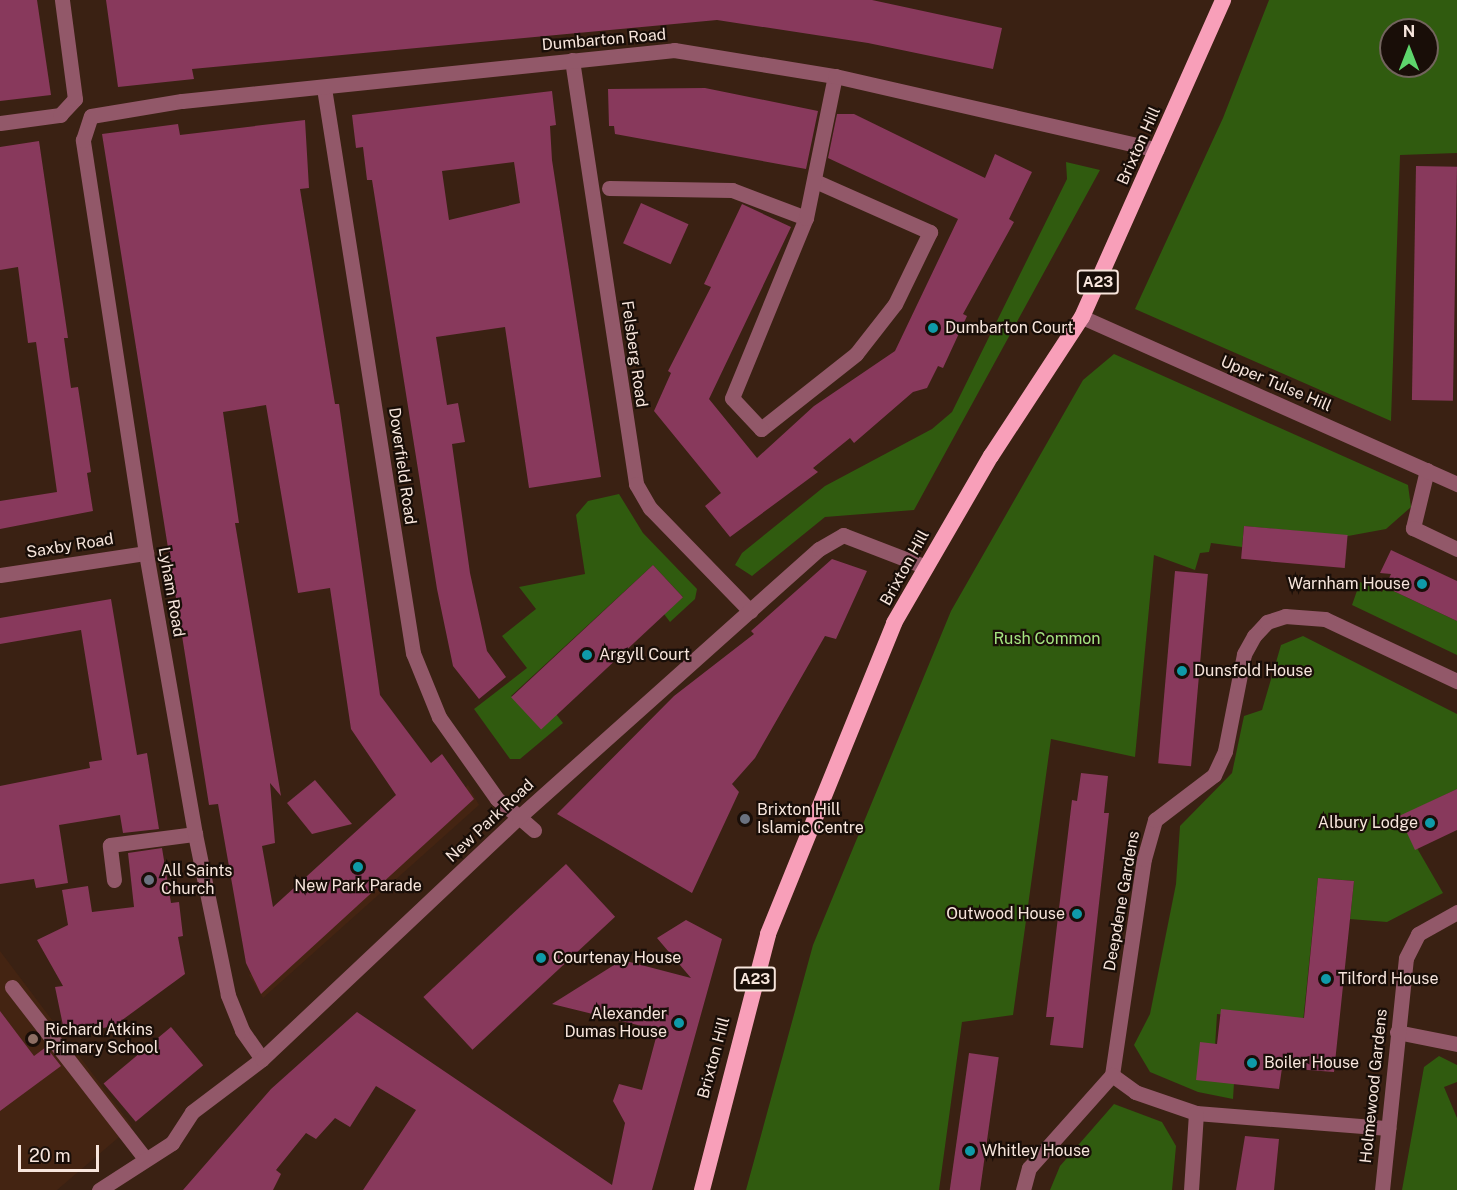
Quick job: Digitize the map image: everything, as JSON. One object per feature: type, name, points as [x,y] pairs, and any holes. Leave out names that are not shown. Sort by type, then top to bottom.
[{"type":"highway","name":"Brixton Hill","points":[[702,1190],[768,934],[885,644],[926,567],[1082,317],[1223,0]]},
{"type":"street","points":[[0,123],[51,117],[71,107],[76,92],[62,0]]},
{"type":"street","name":"Dumbarton Road","points":[[87,121],[104,111],[674,50],[835,76],[1100,135],[1157,150]]},
{"type":"street","name":"Felsberg Road","points":[[573,60],[636,484],[650,508],[750,611]]},
{"type":"street","points":[[816,181],[930,232],[895,304],[856,354],[761,429],[732,398],[806,218],[816,181],[835,76]]},
{"type":"street","name":"Doverfield Road","points":[[324,88],[413,653],[439,717],[497,799],[534,830]]},
{"type":"street","name":"Lyham Road","points":[[87,121],[83,140],[146,553],[195,834],[228,995],[242,1030],[262,1059]]},
{"type":"street","points":[[609,188],[732,190],[806,218]]},
{"type":"street","name":"Upper Tulse Hill","points":[[1082,317],[1457,484]]},
{"type":"street","points":[[1427,470],[1413,528],[1457,549]]},
{"type":"street","name":"New Park Road","points":[[99,1190],[144,1157],[172,1143],[192,1112],[262,1059],[519,817],[819,549],[843,535],[926,567]]},
{"type":"street","name":"Saxby Road","points":[[0,575],[146,553]]},
{"type":"street","name":"Deepdene Gardens","points":[[1112,1076],[1144,859],[1155,820],[1214,775],[1225,751],[1244,654],[1254,636],[1267,622],[1285,616],[1325,619],[1457,681]]},
{"type":"street","points":[[114,880],[110,845],[195,834]]},
{"type":"street","name":"Holmewood Gardens","points":[[1382,1190],[1406,958],[1418,934],[1457,912]]},
{"type":"street","points":[[12,987],[144,1157]]},
{"type":"street","points":[[1397,1032],[1457,1044]]},
{"type":"street","points":[[1023,1190],[1029,1168],[1112,1076],[1135,1092],[1196,1113],[1388,1128]]},
{"type":"street","points":[[1191,1190],[1196,1113]]},
{"type":"shaded area","points":[[468,785],[479,805],[263,998],[249,975]]},
{"type":"shaded area","name":"Richard Atkins Primary School","points":[[0,951],[132,1126],[57,1190],[0,1190]]},
{"type":"green space","points":[[1269,0],[1457,0],[1457,153],[1400,155],[1391,421],[1135,309],[1223,118]]},
{"type":"green space","points":[[1066,162],[1100,170],[914,510],[825,517],[752,576],[735,565],[742,553],[825,486],[932,429],[952,412],[1067,179]]},
{"type":"green space","name":"Rush Common","points":[[1114,354],[1408,485],[1411,507],[1386,529],[1348,536],[1244,526],[1242,547],[1211,543],[1209,552],[1200,553],[1195,570],[1154,555],[1135,757],[1051,739],[1013,1015],[962,1022],[939,1190],[746,1190],[813,945],[951,611],[1083,380]]},
{"type":"green space","points":[[619,494],[643,533],[697,589],[695,599],[670,622],[664,614],[683,597],[653,565],[511,696],[556,714],[563,723],[520,759],[510,759],[474,709],[527,668],[502,636],[536,609],[519,587],[585,574],[576,515],[588,501]]},
{"type":"green space","points":[[1360,582],[1382,592],[1385,587],[1457,621],[1457,655],[1352,605]]},
{"type":"green space","points":[[1303,636],[1457,714],[1457,789],[1399,817],[1443,893],[1387,922],[1350,919],[1354,881],[1318,878],[1303,1022],[1217,1014],[1214,1064],[1235,1067],[1233,1099],[1198,1092],[1150,1072],[1134,1045],[1150,1014],[1176,884],[1180,826],[1232,773],[1244,716],[1262,710],[1281,645]]},
{"type":"green space","points":[[1439,1056],[1457,1065],[1457,1082],[1444,1087],[1457,1118],[1457,1190],[1402,1190],[1424,1067]]},
{"type":"green space","points":[[1114,1104],[1162,1122],[1176,1146],[1172,1190],[1050,1190],[1060,1166]]},
{"type":"building","points":[[0,0],[37,0],[51,95],[0,101]]},
{"type":"building","points":[[106,0],[872,0],[1002,28],[993,69],[868,43],[717,20],[192,69],[194,79],[118,87]]},
{"type":"building","points":[[705,88],[818,111],[806,169],[615,134],[614,126],[609,126],[608,89]]},
{"type":"building","points":[[552,91],[556,125],[550,126],[552,160],[601,477],[529,488],[505,327],[436,337],[447,405],[458,403],[465,442],[452,444],[470,573],[487,651],[506,677],[479,699],[453,666],[437,589],[372,180],[367,180],[363,147],[356,148],[352,115]],"holes":[[[514,162],[520,203],[449,220],[442,171]]]},
{"type":"building","name":"Dumbarton Court","points":[[837,114],[854,114],[985,178],[995,154],[1032,172],[1009,219],[1014,222],[963,314],[967,316],[943,368],[938,366],[927,388],[913,392],[854,443],[850,438],[813,468],[818,472],[730,537],[705,506],[721,493],[654,411],[671,373],[668,371],[711,287],[704,284],[742,204],[791,227],[709,399],[757,458],[814,406],[895,351],[958,219],[828,158]]},
{"type":"building","points":[[305,120],[309,188],[300,189],[335,404],[339,404],[380,695],[431,763],[442,754],[474,799],[261,994],[246,963],[218,804],[209,805],[102,134],[178,124],[180,135]],"holes":[[[266,405],[298,593],[330,588],[351,729],[396,795],[273,907],[262,846],[275,843],[270,783],[281,796],[235,523],[239,523],[223,412]]]},
{"type":"building","points":[[39,141],[68,338],[64,338],[71,388],[78,387],[91,472],[87,473],[93,511],[0,529],[0,501],[57,492],[36,342],[28,343],[18,267],[0,270],[0,147]]},
{"type":"building","points":[[1416,166],[1457,167],[1453,401],[1412,400]]},
{"type":"building","points":[[641,203],[689,224],[671,264],[623,243]]},
{"type":"building","points":[[1244,526],[1348,535],[1345,568],[1241,559]]},
{"type":"building","name":"Warnham House","points":[[1391,550],[1457,581],[1457,621],[1385,587],[1391,574],[1380,573]]},
{"type":"building","points":[[832,559],[867,571],[836,639],[825,636],[755,758],[732,784],[739,792],[692,893],[557,814],[674,696],[754,634],[751,631]]},
{"type":"building","name":"Argyll Court","points":[[653,565],[683,597],[541,729],[511,697]]},
{"type":"building","name":"Dunsfold House","points":[[1175,571],[1208,574],[1191,766],[1158,763]]},
{"type":"building","points":[[111,599],[137,755],[147,753],[159,829],[123,833],[120,815],[59,825],[68,883],[36,888],[34,879],[0,884],[0,786],[90,768],[89,762],[102,760],[81,630],[0,644],[0,618]]},
{"type":"building","name":"Outwood House","points":[[1081,773],[1108,776],[1104,813],[1109,813],[1083,1048],[1050,1045],[1054,1017],[1046,1017],[1072,800],[1077,801]]},
{"type":"building","points":[[315,780],[352,824],[312,834],[287,803]]},
{"type":"building","name":"Albury Lodge","points":[[1457,789],[1457,830],[1415,850],[1399,816]]},
{"type":"building","points":[[162,848],[171,903],[179,902],[183,936],[178,937],[185,974],[114,1026],[65,1035],[55,987],[63,986],[37,940],[68,925],[62,890],[88,886],[92,912],[134,907],[128,853]]},
{"type":"building","name":"Courtenay House","points":[[566,864],[615,917],[472,1050],[423,997]]},
{"type":"building","points":[[1318,878],[1354,881],[1334,1072],[1282,1068],[1279,1089],[1196,1080],[1200,1042],[1217,1044],[1221,1009],[1304,1018]]},
{"type":"building","points":[[686,920],[722,939],[652,1190],[363,1190],[416,1110],[376,1086],[350,1127],[335,1118],[316,1139],[306,1133],[276,1170],[281,1174],[273,1190],[183,1190],[271,1089],[357,1012],[612,1185],[625,1123],[613,1101],[619,1084],[642,1090],[658,1030],[552,1004],[622,960],[691,978],[657,938]]},
{"type":"building","points":[[0,1011],[34,1056],[46,1047],[61,1066],[0,1111]]},
{"type":"building","points":[[171,1027],[203,1065],[136,1122],[104,1084]]},
{"type":"building","name":"Whitley House","points":[[969,1053],[999,1057],[980,1190],[950,1190]]},
{"type":"building","points":[[1245,1136],[1279,1139],[1274,1190],[1236,1190]]},
{"type":"place","name":"Dumbarton Court","points":[[933,328]]},
{"type":"place","name":"Warnham House","points":[[1422,584]]},
{"type":"place","name":"Argyll Court","points":[[587,655]]},
{"type":"place","name":"Dunsfold House","points":[[1182,671]]},
{"type":"place","name":"Brixton Hill Islamic Centre","points":[[745,819]]},
{"type":"place","name":"Albury Lodge","points":[[1430,823]]},
{"type":"place","name":"New Park Parade","points":[[358,867]]},
{"type":"place","name":"All Saints Church","points":[[149,880]]},
{"type":"place","name":"Outwood House","points":[[1077,914]]},
{"type":"place","name":"Courtenay House","points":[[541,958]]},
{"type":"place","name":"Tilford House","points":[[1326,979]]},
{"type":"place","name":"Alexander Dumas House","points":[[679,1023]]},
{"type":"place","name":"Richard Atkins Primary School","points":[[33,1039]]},
{"type":"place","name":"Boiler House","points":[[1252,1063]]},
{"type":"place","name":"Whitley House","points":[[970,1151]]}]
